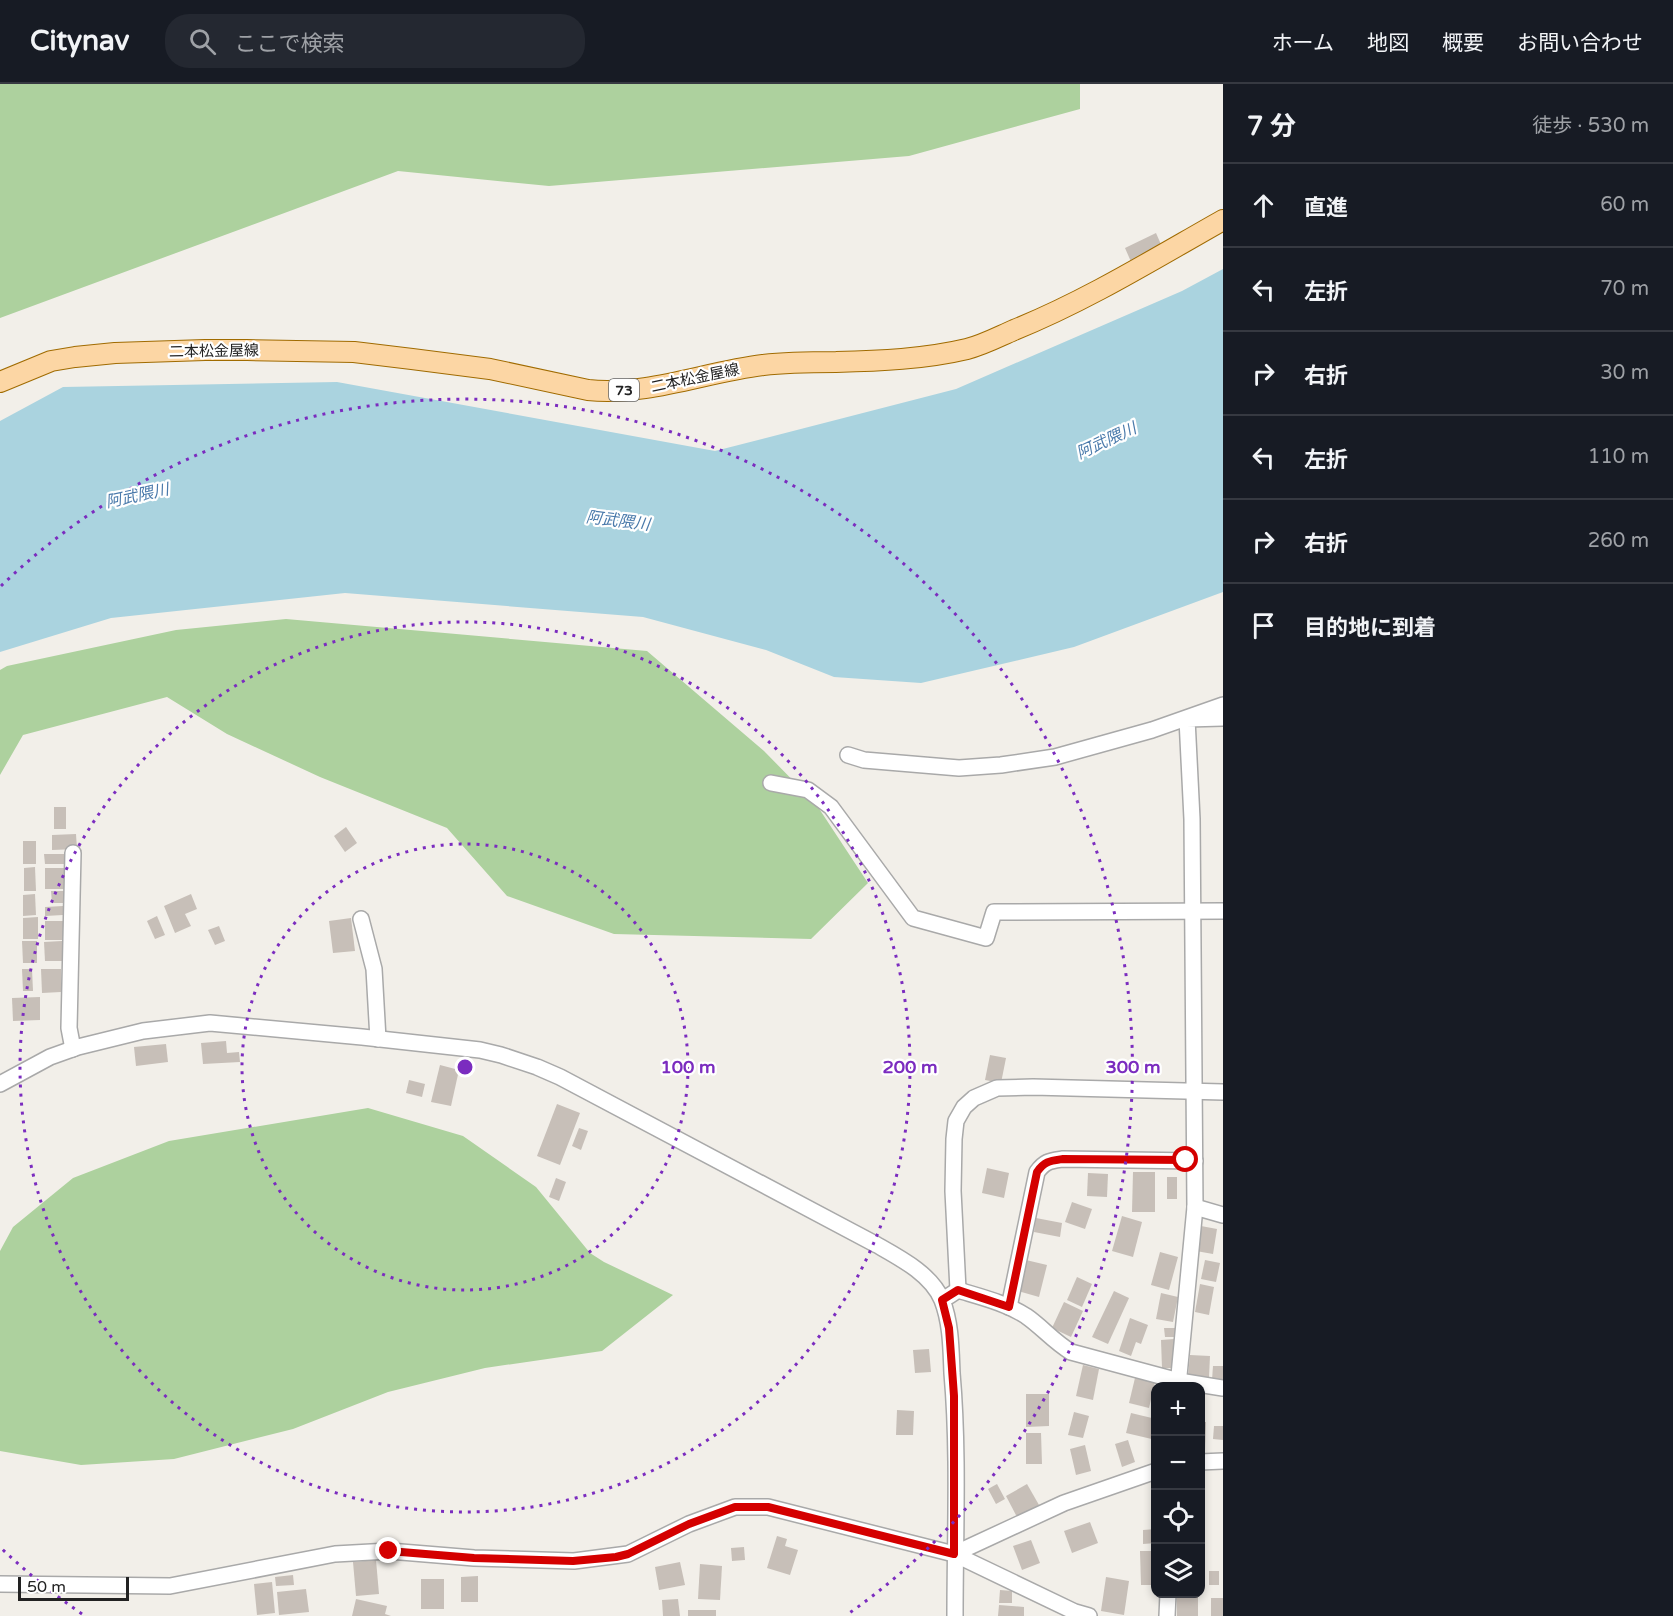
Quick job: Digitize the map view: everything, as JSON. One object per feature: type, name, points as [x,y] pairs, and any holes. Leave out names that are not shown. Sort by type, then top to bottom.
[{"type":"main road","name":"二本松金屋線","points":[[0,382],[51,361],[75,357],[115,353],[205,350],[354,352],[490,369],[602,392],[646,388],[740,368],[771,364],[895,360],[969,348],[1048,316],[1223,220]]},
{"type":"street","points":[[848,755],[864,760],[958,768],[1001,765],[1054,757],[1187,719],[1223,705]]},
{"type":"street","points":[[1187,719],[1223,718]]},
{"type":"street","points":[[1178,1382],[1195,1207],[1192,819],[1187,719]]},
{"type":"street","points":[[771,783],[808,790],[831,807],[913,918],[986,938],[994,912],[1223,911]]},
{"type":"street","points":[[73,852],[69,1028],[73,1049]]},
{"type":"street","points":[[361,919],[374,969],[378,1039]]},
{"type":"street","points":[[0,1084],[50,1057],[73,1049],[143,1031],[210,1023],[480,1050],[510,1058],[552,1074],[897,1257],[915,1268],[936,1288],[942,1300],[949,1328],[954,1396],[955,1616]]},
{"type":"street","points":[[958,1290],[953,1191],[954,1139],[956,1121],[964,1107],[974,1098],[998,1088],[1022,1087],[1223,1092]]},
{"type":"street","points":[[1009,1307],[1037,1172],[1042,1164],[1063,1159],[1195,1161]]},
{"type":"street","points":[[1195,1207],[1223,1215]]},
{"type":"street","points":[[942,1300],[958,1290]]},
{"type":"street","points":[[958,1290],[1009,1307],[1026,1316],[1056,1343],[1071,1352],[1171,1382]]},
{"type":"street","points":[[1205,1386],[1223,1388]]},
{"type":"street","points":[[1205,1462],[1223,1461]]},
{"type":"street","points":[[954,1554],[1064,1503],[1151,1472]]},
{"type":"street","points":[[0,1584],[170,1586],[335,1554],[389,1551],[485,1558],[573,1561],[594,1559],[628,1554],[689,1524],[735,1507],[768,1507],[954,1554],[1075,1612],[1089,1616]]},
{"type":"street","points":[[1167,1616],[1168,1598]]},
{"type":"green space","points":[[0,84],[1080,84],[1080,109],[909,156],[549,186],[398,171],[0,318]]},
{"type":"green space","points":[[286,619],[647,651],[764,751],[816,804],[868,883],[811,939],[614,934],[507,896],[447,828],[320,777],[227,734],[167,697],[23,735],[0,775],[0,670],[7,666],[176,630]]},
{"type":"green space","points":[[368,1108],[463,1136],[536,1187],[590,1253],[673,1295],[602,1351],[485,1368],[388,1392],[293,1429],[174,1459],[81,1465],[0,1451],[0,1251],[13,1227],[73,1178],[169,1141]]},
{"type":"water","name":"阿武隈川","points":[[1223,269],[1223,592],[1074,647],[921,683],[834,677],[766,650],[643,617],[345,593],[111,618],[0,652],[0,421],[63,387],[337,382],[715,451],[956,389],[1182,291]]},
{"type":"building","points":[[1156,233],[1163,249],[1132,264],[1125,248]]},
{"type":"building","points":[[54,807],[66,807],[66,829],[54,829]]},
{"type":"building","points":[[346,827],[357,843],[345,852],[334,836]]},
{"type":"building","points":[[76,834],[77,849],[52,850],[52,835]]},
{"type":"building","points":[[23,841],[36,841],[36,864],[23,864]]},
{"type":"building","points":[[44,854],[66,854],[66,864],[45,864]]},
{"type":"building","points":[[35,867],[36,891],[24,891],[24,868]]},
{"type":"building","points":[[45,868],[64,868],[65,889],[45,889]]},
{"type":"building","points":[[51,891],[64,891],[64,903],[52,903]]},
{"type":"building","points":[[35,894],[36,915],[23,916],[23,895]]},
{"type":"building","points":[[191,894],[197,909],[185,914],[191,926],[175,933],[164,906]]},
{"type":"building","points":[[63,906],[63,915],[45,916],[45,907]]},
{"type":"building","points":[[157,916],[165,935],[155,939],[147,921]]},
{"type":"building","points":[[38,917],[38,939],[23,939],[23,918]]},
{"type":"building","points":[[351,918],[355,951],[333,953],[329,921]]},
{"type":"building","points":[[45,921],[63,921],[63,940],[45,940]]},
{"type":"building","points":[[219,926],[225,941],[215,945],[208,930]]},
{"type":"building","points":[[22,941],[37,941],[37,963],[23,963]]},
{"type":"building","points":[[62,941],[62,961],[45,961],[44,942]]},
{"type":"building","points":[[22,969],[32,969],[33,991],[23,991]]},
{"type":"building","points":[[41,969],[61,969],[61,992],[42,993]]},
{"type":"building","points":[[40,997],[40,1020],[13,1021],[12,998]]},
{"type":"building","points":[[226,1041],[227,1053],[239,1052],[240,1062],[203,1064],[201,1043]]},
{"type":"building","points":[[166,1044],[168,1062],[136,1066],[134,1047]]},
{"type":"building","points":[[990,1055],[1006,1058],[1001,1083],[985,1080]]},
{"type":"building","points":[[440,1065],[459,1070],[451,1106],[431,1102]]},
{"type":"building","points":[[409,1080],[425,1084],[422,1097],[406,1093]]},
{"type":"building","points":[[557,1104],[580,1113],[560,1165],[537,1156]]},
{"type":"building","points":[[579,1128],[588,1131],[581,1150],[572,1146]]},
{"type":"building","points":[[987,1168],[1009,1173],[1004,1198],[982,1193]]},
{"type":"building","points":[[1133,1172],[1155,1172],[1155,1212],[1132,1212]]},
{"type":"building","points":[[1088,1173],[1108,1174],[1107,1197],[1087,1196]]},
{"type":"building","points":[[1167,1177],[1177,1177],[1177,1199],[1167,1199]]},
{"type":"building","points":[[556,1178],[566,1182],[559,1201],[549,1197]]},
{"type":"building","points":[[1072,1202],[1092,1209],[1085,1229],[1065,1222]]},
{"type":"building","points":[[1122,1216],[1142,1222],[1133,1257],[1112,1251]]},
{"type":"building","points":[[1036,1218],[1062,1223],[1060,1237],[1034,1232]]},
{"type":"building","points":[[1201,1226],[1217,1229],[1213,1254],[1196,1251]]},
{"type":"building","points":[[1160,1252],[1178,1257],[1169,1290],[1151,1285]]},
{"type":"building","points":[[1026,1260],[1047,1265],[1039,1297],[1018,1291]]},
{"type":"building","points":[[1205,1260],[1220,1263],[1216,1282],[1201,1279]]},
{"type":"building","points":[[1077,1277],[1092,1284],[1082,1307],[1067,1300]]},
{"type":"building","points":[[1200,1284],[1214,1287],[1209,1315],[1195,1312]]},
{"type":"building","points":[[1114,1291],[1129,1298],[1108,1344],[1092,1337]]},
{"type":"building","points":[[1161,1293],[1178,1297],[1173,1322],[1156,1319]]},
{"type":"building","points":[[1064,1302],[1083,1311],[1071,1337],[1052,1328]]},
{"type":"building","points":[[1130,1318],[1148,1325],[1141,1344],[1136,1342],[1131,1356],[1119,1351]]},
{"type":"building","points":[[1164,1328],[1175,1328],[1175,1337],[1165,1337]]},
{"type":"building","points":[[1174,1339],[1175,1368],[1162,1368],[1161,1340]]},
{"type":"building","points":[[929,1349],[931,1372],[915,1373],[913,1350]]},
{"type":"building","points":[[1190,1355],[1210,1356],[1209,1377],[1188,1376]]},
{"type":"building","points":[[1083,1365],[1099,1369],[1093,1400],[1076,1396]]},
{"type":"building","points":[[1213,1366],[1223,1366],[1223,1381],[1212,1380]]},
{"type":"building","points":[[1135,1378],[1155,1382],[1151,1382],[1149,1408],[1129,1403]]},
{"type":"building","points":[[1026,1394],[1049,1394],[1049,1426],[1026,1427]]},
{"type":"building","points":[[897,1410],[914,1411],[913,1435],[896,1435]]},
{"type":"building","points":[[1074,1412],[1089,1416],[1083,1438],[1068,1435]]},
{"type":"building","points":[[1131,1413],[1151,1418],[1151,1439],[1126,1433]]},
{"type":"building","points":[[1214,1426],[1223,1426],[1223,1440],[1213,1439]]},
{"type":"building","points":[[1026,1433],[1041,1433],[1042,1464],[1026,1464]]},
{"type":"building","points":[[1128,1440],[1135,1462],[1122,1467],[1115,1444]]},
{"type":"building","points":[[1085,1445],[1091,1471],[1076,1475],[1070,1449]]},
{"type":"building","points":[[997,1484],[1005,1499],[996,1504],[988,1489]]},
{"type":"building","points":[[1027,1484],[1039,1505],[1017,1517],[1006,1496]]},
{"type":"building","points":[[1090,1522],[1098,1543],[1072,1553],[1064,1531]]},
{"type":"building","points":[[1151,1529],[1151,1543],[1143,1544],[1143,1530]]},
{"type":"building","points":[[777,1536],[787,1539],[785,1546],[798,1550],[790,1575],[767,1568]]},
{"type":"building","points":[[1031,1540],[1040,1563],[1022,1570],[1013,1546]]},
{"type":"building","points":[[744,1547],[745,1560],[732,1561],[731,1548]]},
{"type":"building","points":[[1140,1551],[1151,1551],[1151,1585],[1141,1585]]},
{"type":"building","points":[[376,1560],[379,1594],[356,1596],[353,1562]]},
{"type":"building","points":[[680,1562],[685,1585],[659,1590],[655,1567]]},
{"type":"building","points":[[700,1564],[722,1566],[720,1600],[698,1599]]},
{"type":"building","points":[[1209,1571],[1219,1571],[1219,1585],[1209,1585]]},
{"type":"building","points":[[293,1575],[294,1585],[276,1586],[275,1577]]},
{"type":"building","points":[[478,1576],[478,1602],[461,1602],[461,1577]]},
{"type":"building","points":[[1106,1577],[1129,1581],[1124,1615],[1101,1611]]},
{"type":"building","points":[[421,1579],[444,1579],[444,1609],[421,1609]]},
{"type":"building","points":[[272,1582],[275,1613],[257,1615],[254,1584]]},
{"type":"building","points":[[306,1589],[309,1612],[279,1615],[277,1592]]},
{"type":"building","points":[[1000,1590],[1012,1591],[1012,1603],[999,1603]]},
{"type":"building","points":[[1177,1598],[1198,1598],[1198,1616],[1177,1616]]},
{"type":"building","points":[[1211,1598],[1223,1598],[1223,1616],[1211,1616]]},
{"type":"building","points":[[356,1599],[387,1606],[385,1614],[391,1616],[352,1616]]},
{"type":"building","points":[[678,1599],[680,1616],[663,1616],[662,1600]]},
{"type":"building","points":[[999,1605],[1024,1607],[1024,1616],[998,1616]]},
{"type":"building","points":[[688,1610],[716,1610],[716,1616],[688,1616]]},
{"type":"route","points":[[389,1551],[474,1558],[573,1561],[616,1557],[628,1554],[689,1524],[735,1507],[768,1507],[954,1554],[956,1426],[949,1328],[942,1300],[958,1290],[1009,1307],[1037,1172],[1042,1164],[1063,1159],[1186,1160]]}]
